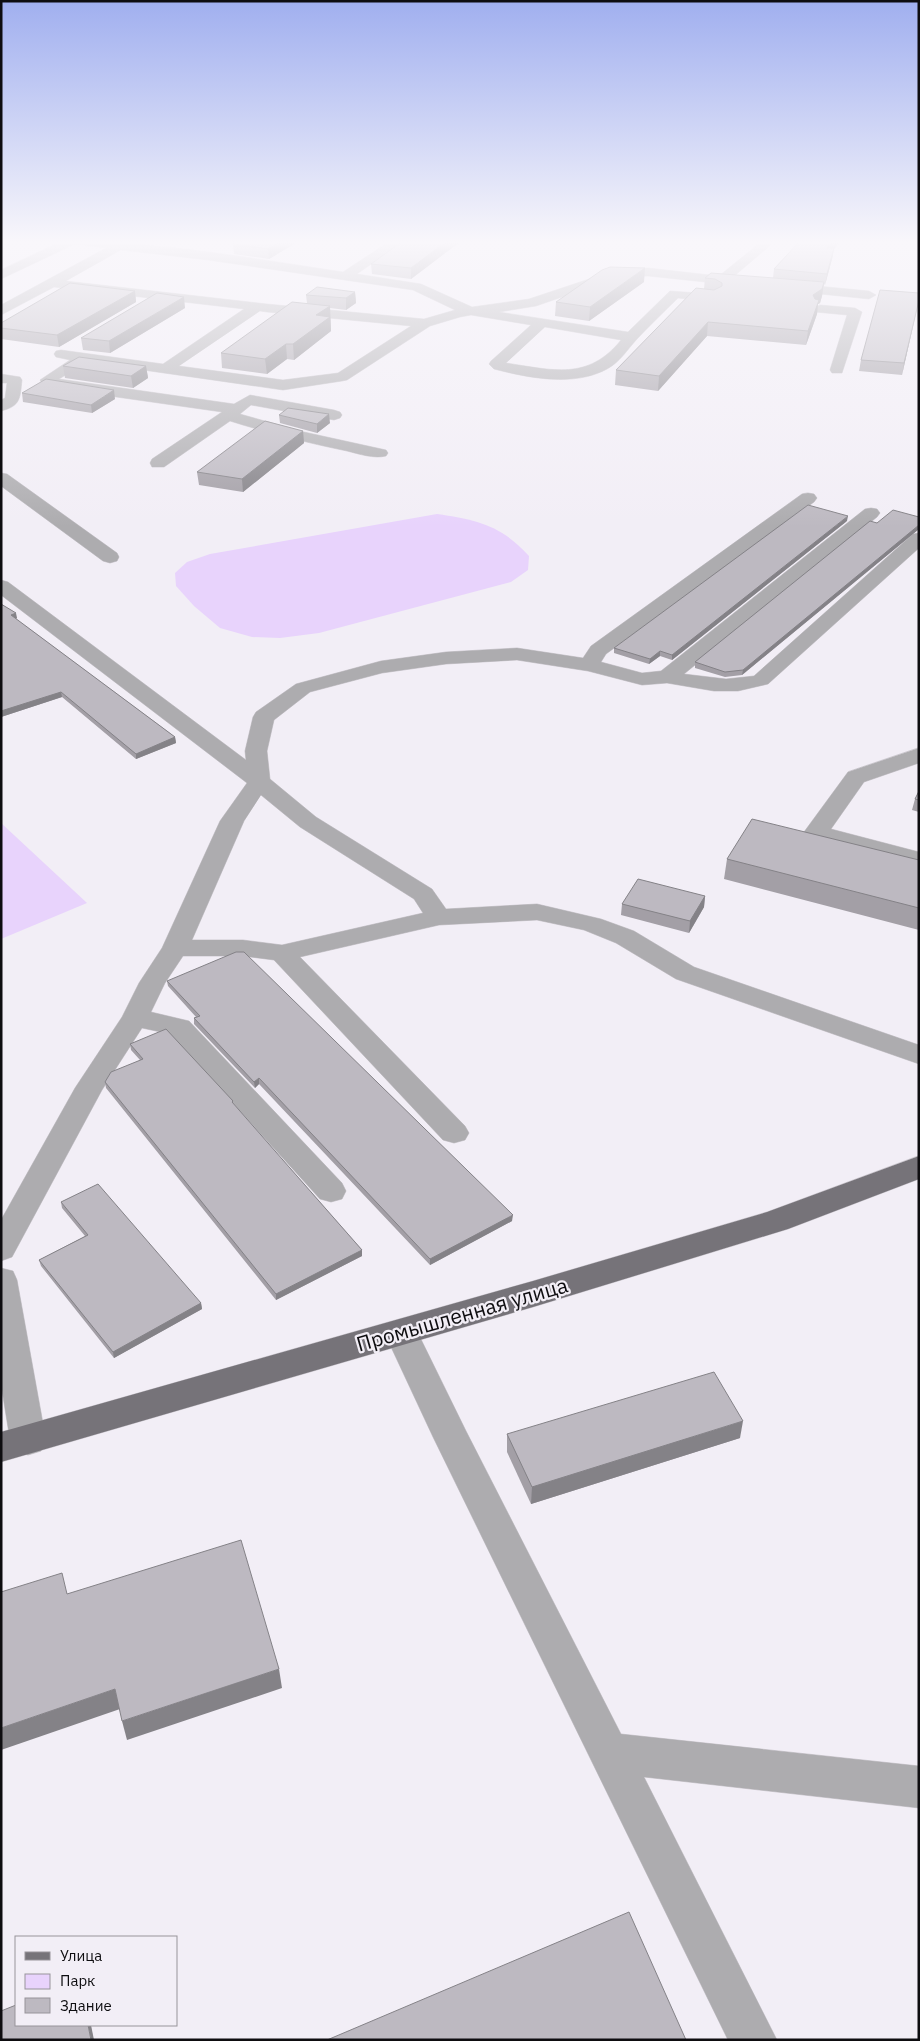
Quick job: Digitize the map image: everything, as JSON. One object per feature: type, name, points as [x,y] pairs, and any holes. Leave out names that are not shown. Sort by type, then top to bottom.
[{"type":"main road","name":"Промышленная улица","points":[[14,1443],[778,1221],[919,1167]]},
{"type":"lane","points":[[165,369],[214,336]]},
{"type":"lane","points":[[61,354],[283,385],[342,377],[406,336]]},
{"type":"lane","points":[[527,336],[496,364],[499,366],[578,376],[597,370],[625,345],[631,337],[626,336]]},
{"type":"lane","points":[[837,370],[847,336]]},
{"type":"lane","points":[[48,362],[78,344]]},
{"type":"lane","points":[[86,358],[47,380],[63,384],[238,408],[334,415]]},
{"type":"lane","points":[[1,378],[15,380],[12,400],[1,406]]},
{"type":"lane","points":[[158,463],[274,384]]},
{"type":"lane","points":[[238,408],[254,424],[380,453]]},
{"type":"lane","points":[[1,478],[110,557]]},
{"type":"lane","points":[[589,665],[598,650],[808,498]]},
{"type":"lane","points":[[667,677],[871,513]]},
{"type":"lane","points":[[1,1249],[90,1088],[135,1018],[152,982],[175,948],[232,822],[260,781],[256,751],[264,717],[303,688],[381,667],[446,658],[517,654],[589,665],[642,679],[667,677],[726,686],[748,684],[761,680],[919,538]]},
{"type":"lane","points":[[1,586],[260,781],[308,822],[423,894],[439,917]]},
{"type":"lane","points":[[919,755],[856,777],[816,832],[919,859]]},
{"type":"lane","points":[[175,948],[243,948],[282,953],[439,917],[537,912],[592,924],[625,938],[685,973],[919,1055]]},
{"type":"lane","points":[[282,953],[454,1132]]},
{"type":"lane","points":[[135,1018],[179,1027],[331,1191]]},
{"type":"lane","points":[[1,1280],[14,1443]]},
{"type":"lane","points":[[401,1332],[753,2040]]},
{"type":"lane","points":[[610,1753],[919,1787]]},
{"type":"green space","points":[[437,514],[476,522],[508,537],[529,556],[528,570],[511,582],[319,633],[280,638],[252,637],[220,628],[194,606],[176,586],[175,573],[187,562],[210,554]]},
{"type":"green space","points":[[1,823],[87,903],[1,939]]},
{"type":"building","points":[[84,336],[117,336],[109,341],[81,338]]},
{"type":"building","points":[[244,336],[304,336],[293,344],[286,344],[265,359],[221,353]]},
{"type":"building","points":[[649,336],[695,336],[659,376],[616,370]]},
{"type":"building","points":[[867,336],[910,336],[904,363],[861,360]]},
{"type":"building","points":[[79,357],[146,366],[131,376],[63,366]]},
{"type":"building","points":[[46,379],[114,390],[91,405],[22,393]]},
{"type":"building","points":[[288,408],[329,414],[317,424],[279,415]]},
{"type":"building","points":[[265,421],[303,431],[242,479],[197,472]]},
{"type":"building","points":[[808,505],[848,516],[672,655],[660,651],[650,659],[614,648]]},
{"type":"building","points":[[893,510],[919,517],[919,525],[743,670],[725,672],[695,662],[870,521],[877,523]]},
{"type":"building","points":[[1,604],[16,613],[11,615],[175,737],[136,754],[61,692],[1,711]]},
{"type":"building","points":[[919,791],[919,800],[915,799]]},
{"type":"building","points":[[752,819],[919,860],[919,908],[727,859]]},
{"type":"building","points":[[638,879],[705,896],[690,921],[622,904]]},
{"type":"building","points":[[236,952],[244,952],[513,1215],[430,1259],[259,1078],[254,1082],[194,1018],[200,1016],[167,981]]},
{"type":"building","points":[[166,1029],[233,1101],[362,1250],[276,1294],[105,1082],[111,1072],[143,1059],[130,1044]]},
{"type":"building","points":[[98,1184],[201,1303],[113,1352],[39,1260],[88,1235],[61,1202]]},
{"type":"building","points":[[714,1372],[743,1421],[532,1487],[507,1434]]},
{"type":"building","points":[[241,1540],[279,1669],[122,1721],[115,1689],[1,1728],[1,1592],[62,1573],[67,1594]]},
{"type":"building","points":[[629,1912],[686,2040],[327,2040]]},
{"type":"building","points":[[15,2005],[15,2026],[88,2026],[91,2040],[1,2040],[1,2011]]}]
